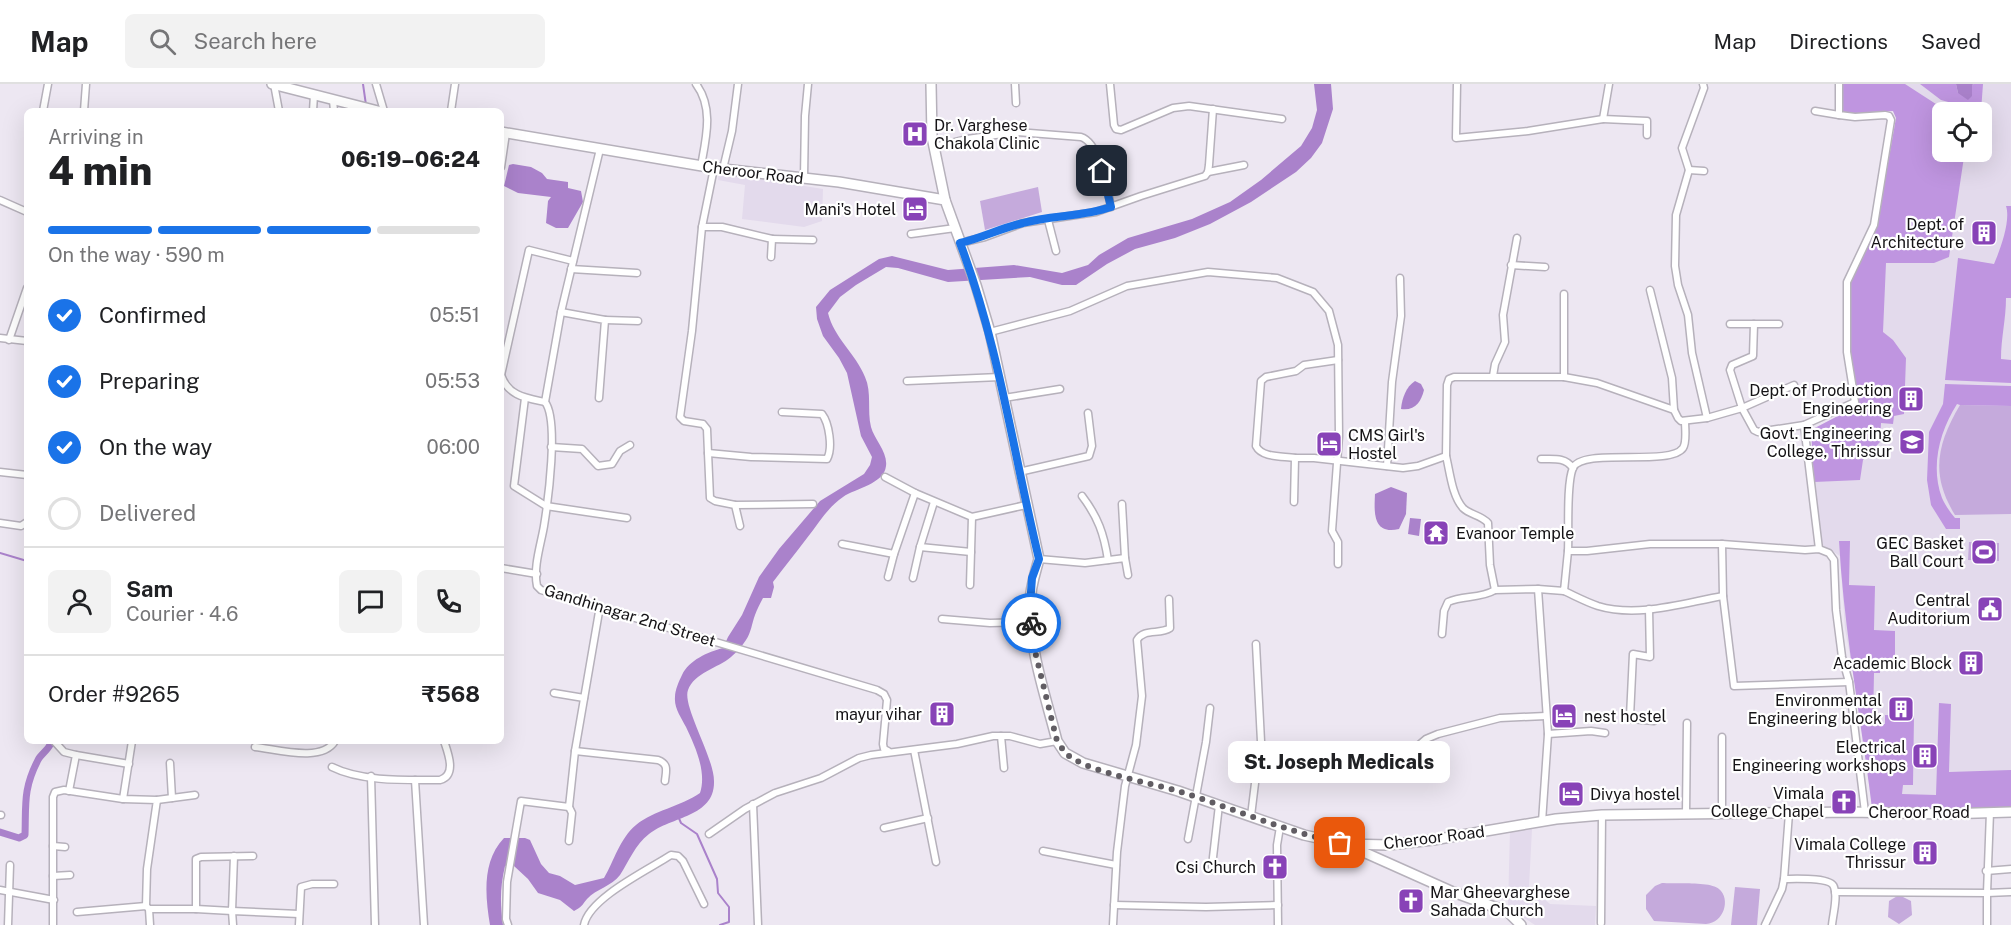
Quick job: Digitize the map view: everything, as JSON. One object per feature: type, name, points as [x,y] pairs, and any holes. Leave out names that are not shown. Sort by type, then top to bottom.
[{"type":"main road","points":[[273,84],[365,108]]},
{"type":"main road","points":[[931,84],[932,137],[945,200],[976,285],[990,332],[1039,559],[1032,578],[1030,605],[1033,643],[1057,741]]},
{"type":"main road","name":"Cheroor Road","points":[[504,133],[701,166],[804,178],[945,200]]},
{"type":"main road","name":"Cheroor Road","points":[[1057,741],[1065,753],[1073,759],[1304,835],[1345,844],[1388,845],[1602,815],[2011,812]]},
{"type":"main road","points":[[1345,844],[1453,892],[1508,912],[1521,925]]},
{"type":"street","points":[[44,108],[48,84]]},
{"type":"street","points":[[84,108],[86,84]]},
{"type":"street","points":[[273,84],[278,108]]},
{"type":"street","points":[[376,84],[383,108]]},
{"type":"street","points":[[451,108],[455,84]]},
{"type":"street","points":[[696,84],[706,102],[707,109],[707,133],[701,166]]},
{"type":"street","points":[[738,84],[732,131],[718,168],[702,227],[692,331],[679,412],[684,421],[703,424],[707,429],[710,498],[735,505],[813,504]]},
{"type":"street","points":[[804,178],[808,84]]},
{"type":"street","points":[[1015,84],[1016,104]]},
{"type":"street","points":[[1110,84],[1116,129],[1121,130],[1173,108],[1189,106],[1282,119]]},
{"type":"street","points":[[1457,84],[1456,138],[1536,130],[1603,119],[1647,121],[1647,135]]},
{"type":"street","points":[[1603,119],[1609,84]]},
{"type":"street","points":[[1703,84],[1704,88],[1682,148],[1689,170],[1676,214],[1675,266],[1678,285],[1688,315],[1692,353],[1707,418]]},
{"type":"street","points":[[1839,84],[1839,115]]},
{"type":"street","points":[[313,108],[314,95]]},
{"type":"street","points":[[335,108],[336,101]]},
{"type":"street","points":[[1208,172],[1213,109]]},
{"type":"street","points":[[1754,324],[1753,356],[1732,365],[1730,370],[1742,408],[1754,430],[1758,432],[1804,425],[1855,402],[1847,352],[1847,282],[1874,225],[1891,120],[1885,115],[1855,117],[1815,111]]},
{"type":"street","points":[[934,147],[967,139],[1017,132],[1088,139],[1102,171],[1111,207]]},
{"type":"street","name":"Gandhinagar 2nd Street","points":[[600,149],[561,312],[545,402],[552,417],[551,447],[537,586],[541,590],[600,606],[884,694],[887,707],[883,744],[884,749],[888,752]]},
{"type":"street","points":[[960,243],[985,237],[1023,223],[1096,212],[1204,176],[1208,172],[1244,165]]},
{"type":"street","points":[[1689,170],[1704,171]]},
{"type":"street","points":[[0,200],[24,208]]},
{"type":"street","points":[[1048,220],[1056,251]]},
{"type":"street","points":[[702,227],[722,227],[772,239],[813,240]]},
{"type":"street","points":[[911,234],[955,228]]},
{"type":"street","points":[[1493,376],[1495,364],[1505,342],[1503,315],[1517,238]]},
{"type":"street","points":[[771,257],[772,239]]},
{"type":"street","points":[[504,362],[529,250],[573,261]]},
{"type":"street","points":[[1511,265],[1545,267]]},
{"type":"street","points":[[571,269],[637,273]]},
{"type":"street","points":[[990,332],[1070,311],[1127,286],[1208,272],[1277,278],[1313,292],[1329,311],[1338,345],[1339,409],[1332,531],[1338,542],[1338,564]]},
{"type":"street","points":[[1387,466],[1392,382],[1401,316],[1400,278]]},
{"type":"street","points":[[1650,290],[1672,378],[1674,410],[1678,418],[1685,421],[1707,418],[1742,408],[1794,385]]},
{"type":"street","points":[[1564,294],[1564,377]]},
{"type":"street","points":[[9,340],[24,297]]},
{"type":"street","points":[[561,312],[605,320],[638,321]]},
{"type":"street","points":[[599,398],[605,320]]},
{"type":"street","points":[[1731,324],[1779,324]]},
{"type":"street","points":[[0,338],[24,341]]},
{"type":"street","points":[[1338,360],[1304,365],[1296,371],[1266,377],[1261,381],[1256,446],[1259,451],[1264,454],[1294,458],[1404,468],[1418,466],[1446,456]]},
{"type":"street","points":[[1495,591],[1490,565],[1488,523],[1484,518],[1464,509],[1458,500],[1446,456],[1449,379],[1454,376],[1564,377],[1597,383],[1674,410]]},
{"type":"street","points":[[907,381],[1000,377]]},
{"type":"street","points":[[504,384],[508,389],[525,398],[545,402]]},
{"type":"street","points":[[1004,398],[1060,389]]},
{"type":"street","points":[[525,398],[514,486],[546,506],[627,518]]},
{"type":"street","points":[[708,453],[827,459],[830,451],[825,419],[822,414],[782,412]]},
{"type":"street","points":[[1019,472],[1089,456],[1092,446],[1088,413]]},
{"type":"street","points":[[1573,468],[1583,460],[1645,457],[1678,452],[1683,448],[1685,441],[1685,421]]},
{"type":"street","points":[[1804,425],[1819,549]]},
{"type":"street","points":[[551,447],[582,449],[598,466],[612,464],[620,451],[630,445]]},
{"type":"street","points":[[1294,458],[1294,502]]},
{"type":"street","points":[[1541,459],[1561,459],[1569,462],[1573,468],[1564,591]]},
{"type":"street","points":[[0,472],[24,475]]},
{"type":"street","points":[[885,477],[915,494],[972,518],[1026,505]]},
{"type":"street","points":[[888,577],[915,494]]},
{"type":"street","points":[[1082,496],[1097,519],[1105,537],[1108,560]]},
{"type":"street","points":[[913,578],[934,501]]},
{"type":"street","points":[[1122,504],[1128,575]]},
{"type":"street","points":[[735,505],[740,526]]},
{"type":"street","points":[[970,585],[972,518]]},
{"type":"street","points":[[0,523],[21,526],[24,524]]},
{"type":"street","points":[[1568,551],[1650,544],[1722,543],[1819,549],[1829,553],[1834,560],[1836,610],[1842,657],[1849,682],[1865,812]]},
{"type":"street","points":[[1722,543],[1723,596],[1734,686],[1849,682]]},
{"type":"street","points":[[842,544],[894,554]]},
{"type":"street","points":[[920,547],[971,552]]},
{"type":"street","points":[[1039,559],[1085,562],[1125,558]]},
{"type":"street","points":[[504,568],[537,574]]},
{"type":"street","points":[[1538,589],[1546,676],[1548,734],[1542,822]]},
{"type":"street","points":[[1442,634],[1444,611],[1448,602],[1456,598],[1487,595],[1495,591],[1538,589],[1564,591],[1598,606],[1623,610],[1649,609],[1723,596]]},
{"type":"street","points":[[1113,925],[1116,865],[1125,786],[1136,745],[1142,696],[1137,640],[1144,633],[1167,631],[1170,628],[1169,599]]},
{"type":"street","points":[[569,841],[572,813],[569,807],[575,751],[600,606]]},
{"type":"street","points":[[1649,609],[1650,657],[1633,654],[1630,717],[1631,719],[1654,721]]},
{"type":"street","points":[[942,619],[990,623],[1031,622]]},
{"type":"street","points":[[1251,816],[1256,775],[1262,761],[1256,644]]},
{"type":"street","points":[[554,693],[584,698]]},
{"type":"street","points":[[1188,839],[1210,708]]},
{"type":"street","points":[[1262,761],[1339,772],[1391,770],[1426,739],[1438,734],[1500,718],[1546,716]]},
{"type":"street","points":[[1686,814],[1687,723]]},
{"type":"street","points":[[1548,734],[1592,731],[1605,733]]},
{"type":"street","points":[[1001,735],[1004,768]]},
{"type":"street","points":[[709,834],[753,804],[775,793],[821,778],[859,758],[1001,735],[1040,744],[1057,741]]},
{"type":"street","points":[[1722,737],[1722,813]]},
{"type":"street","points":[[57,744],[64,752],[129,764]]},
{"type":"street","points":[[123,799],[132,744]]},
{"type":"street","points":[[255,747],[314,754],[332,744]]},
{"type":"street","points":[[332,767],[342,772],[371,776],[415,780],[446,778],[450,763],[445,744]]},
{"type":"street","points":[[914,750],[936,862]]},
{"type":"street","points":[[575,751],[658,760],[664,762],[667,768],[665,781]]},
{"type":"street","points":[[69,791],[76,755]]},
{"type":"street","points":[[170,763],[172,798]]},
{"type":"street","points":[[371,776],[375,925]]},
{"type":"street","points":[[415,780],[424,925]]},
{"type":"street","points":[[53,925],[53,797],[58,790],[123,799],[157,800],[195,795]]},
{"type":"street","points":[[150,925],[147,908],[147,869],[157,800]]},
{"type":"street","points":[[508,925],[506,920],[507,882],[521,801],[569,807]]},
{"type":"street","points":[[753,804],[758,925]]},
{"type":"street","points":[[1212,866],[1219,806]]},
{"type":"street","points":[[1987,925],[1986,871],[1990,812]]},
{"type":"street","points":[[1765,925],[1782,889],[1789,813]]},
{"type":"street","points":[[1601,923],[1602,815]]},
{"type":"street","points":[[884,828],[928,818]]},
{"type":"street","points":[[1278,925],[1276,844],[1280,826]]},
{"type":"street","points":[[52,846],[65,847]]},
{"type":"street","points":[[1043,851],[1116,865]]},
{"type":"street","points":[[584,925],[586,914],[612,892],[671,855],[678,856],[683,861],[704,904]]},
{"type":"street","points":[[232,925],[234,856]]},
{"type":"street","points":[[196,909],[196,859],[253,856]]},
{"type":"street","points":[[8,925],[10,865]]},
{"type":"street","points":[[1986,871],[2011,869]]},
{"type":"street","points":[[53,876],[70,875]]},
{"type":"street","points":[[1784,879],[1831,882],[1835,892],[1832,925]]},
{"type":"street","points":[[299,925],[301,887],[312,884],[334,884]]},
{"type":"street","points":[[0,890],[54,900]]},
{"type":"street","points":[[1835,892],[2011,892]]},
{"type":"street","points":[[1114,905],[1206,907],[1278,905]]},
{"type":"street","points":[[77,912],[147,908],[299,914]]},
{"type":"shaded area","points":[[1314,84],[1331,84],[1333,109],[1322,143],[1311,158],[1296,172],[1251,202],[1210,224],[1175,238],[1135,249],[1076,285],[1062,285],[1030,277],[948,282],[898,268],[886,267],[840,297],[828,313],[835,330],[865,377],[871,427],[885,456],[886,466],[884,472],[875,481],[843,497],[828,511],[773,582],[771,598],[763,598],[743,645],[726,661],[701,675],[691,684],[687,698],[713,771],[714,781],[708,802],[700,809],[658,828],[644,838],[617,879],[591,896],[574,911],[560,900],[538,893],[528,879],[514,866],[505,866],[501,896],[503,925],[490,925],[487,879],[492,857],[504,838],[530,840],[541,864],[549,873],[560,876],[575,885],[604,878],[621,843],[636,825],[700,793],[702,776],[699,759],[675,701],[676,689],[682,675],[694,661],[705,654],[723,648],[742,615],[759,577],[779,549],[820,501],[864,474],[870,465],[872,457],[861,436],[847,373],[823,336],[817,319],[816,307],[830,290],[879,259],[892,256],[948,270],[1014,265],[1062,273],[1088,265],[1099,255],[1128,238],[1192,219],[1230,202],[1261,180],[1301,146],[1312,128],[1317,110]]},
{"type":"shaded area","name":"Govt. Engineering College, Thrissur","points":[[1841,84],[2011,84],[2011,808],[1872,808],[1859,703],[1845,629],[1840,556],[1824,546],[1819,539],[1811,430],[1859,405],[1850,348],[1849,283],[1877,225],[1896,118],[1893,111],[1846,114]]},
{"type":"shaded area","points":[[1841,84],[1905,84],[1933,102],[1932,162],[1963,162],[1949,257],[1934,263],[1886,263],[1883,332],[1893,340],[1906,358],[1904,414],[1894,416],[1893,424],[1881,423],[1880,442],[1863,460],[1860,480],[1814,482],[1811,430],[1859,405],[1850,348],[1849,283],[1877,225],[1896,118],[1893,111],[1846,114],[1841,111]]},
{"type":"shaded area","points":[[1920,84],[1956,84],[1958,93],[1974,84],[1983,84],[1982,102],[1941,100]]},
{"type":"shaded area","points":[[1956,84],[1974,84],[1972,85],[1972,96],[1968,100],[1958,93]]},
{"type":"shaded area","points":[[509,165],[531,167],[547,179],[568,182],[568,188],[581,191],[583,202],[568,228],[556,228],[546,223],[548,201],[551,197],[518,193],[504,186]]},
{"type":"shaded area","points":[[719,172],[823,189],[822,221],[804,227],[742,219],[745,185],[718,180]]},
{"type":"shaded area","points":[[1038,187],[1042,212],[985,230],[980,201]]},
{"type":"shaded area","points":[[2006,206],[2011,206],[2011,298],[2006,298],[2001,359],[2011,360],[2011,383],[1945,380],[1958,258],[1994,264],[2006,227]]},
{"type":"shaded area","points":[[1415,381],[1421,384],[1424,390],[1421,398],[1414,407],[1401,409],[1405,393]]},
{"type":"shaded area","points":[[1945,384],[2011,386],[2011,406],[1957,404],[1942,437],[1937,461],[1939,486],[1948,508],[1955,518],[1960,518],[1960,529],[1946,529],[1931,505],[1927,480],[1929,432],[1943,404]]},
{"type":"shaded area","points":[[1960,405],[2011,406],[2011,514],[1955,515],[1947,500],[1942,486],[1939,460],[1946,433]]},
{"type":"shaded area","points":[[1391,487],[1407,493],[1406,514],[1399,529],[1390,530],[1384,529],[1377,521],[1375,494]]},
{"type":"shaded area","points":[[1410,518],[1421,519],[1419,536],[1408,534]]},
{"type":"shaded area","points":[[1839,541],[1850,541],[1849,585],[1875,586],[1874,630],[1895,631],[1895,667],[1880,666],[1880,673],[1874,673],[1873,724],[1885,724],[1885,715],[1914,716],[1913,785],[1903,785],[1902,794],[1936,795],[1939,703],[1951,704],[1949,772],[2011,770],[2011,808],[1872,808],[1849,642]]},
{"type":"shaded area","name":"GEC Basket Ball Court","points":[[1969,542],[1999,543],[1999,561],[1968,560]]},
{"type":"shaded area","points":[[1532,829],[1529,886],[1550,904],[1596,906],[1595,925],[1535,925],[1508,907],[1510,830]]},
{"type":"shaded area","points":[[1662,883],[1714,886],[1723,893],[1724,910],[1717,920],[1706,924],[1654,921],[1646,909],[1646,895]]},
{"type":"shaded area","points":[[1735,887],[1760,889],[1757,925],[1731,925]]},
{"type":"shaded area","points":[[1899,895],[1911,901],[1912,915],[1899,924],[1888,917],[1889,901]]},
{"type":"waterway","points":[[363,84],[366,105]]},
{"type":"waterway","points":[[0,553],[24,560]]},
{"type":"waterway","points":[[0,832],[19,838],[25,835],[26,797],[30,780],[38,760],[50,744]]},
{"type":"waterway","points":[[678,816],[681,823],[697,834],[717,879],[718,893],[729,907],[729,922],[720,925]]},
{"type":"way so far","points":[[1031,623],[1033,643],[1057,741],[1065,753],[1073,759],[1118,775],[1178,791],[1304,835],[1340,843]]},
{"type":"place","name":"Dr. Varghese Chakola Clinic","points":[[915,134]]},
{"type":"place","name":"Mani's Hotel","points":[[915,209]]},
{"type":"place","name":"Dept. of Architecture","points":[[1984,233]]},
{"type":"place","name":"Dept. of Production Engineering","points":[[1911,399]]},
{"type":"place","name":"Govt. Engineering College, Thrissur","points":[[1912,442]]},
{"type":"place","name":"CMS Girl's Hostel","points":[[1329,444]]},
{"type":"place","name":"Evanoor Temple","points":[[1436,533]]},
{"type":"place","name":"GEC Basket Ball Court","points":[[1984,552]]},
{"type":"place","name":"Central Auditorium","points":[[1990,609]]},
{"type":"place","name":"Academic Block","points":[[1971,663]]},
{"type":"place","name":"Environmental Engineering block","points":[[1901,709]]},
{"type":"place","name":"mayur vihar","points":[[942,714]]},
{"type":"place","name":"nest hostel","points":[[1564,716]]},
{"type":"place","name":"Electrical Engineering workshops","points":[[1925,756]]},
{"type":"place","name":"Divya hostel","points":[[1571,794]]},
{"type":"place","name":"Vimala College Chapel","points":[[1844,802]]},
{"type":"place","name":"St. Joseph Medicals","points":[[1340,843]]},
{"type":"place","name":"Vimala College Thrissur","points":[[1925,853]]},
{"type":"place","name":"Csi Church","points":[[1275,867]]},
{"type":"place","name":"Mar Gheevarghese Sahada Church","points":[[1411,901]]},
{"type":"route","points":[[1031,623],[1032,578],[1039,559],[990,332],[960,243],[985,237],[1023,223],[1096,212],[1111,207],[1102,171]]}]
